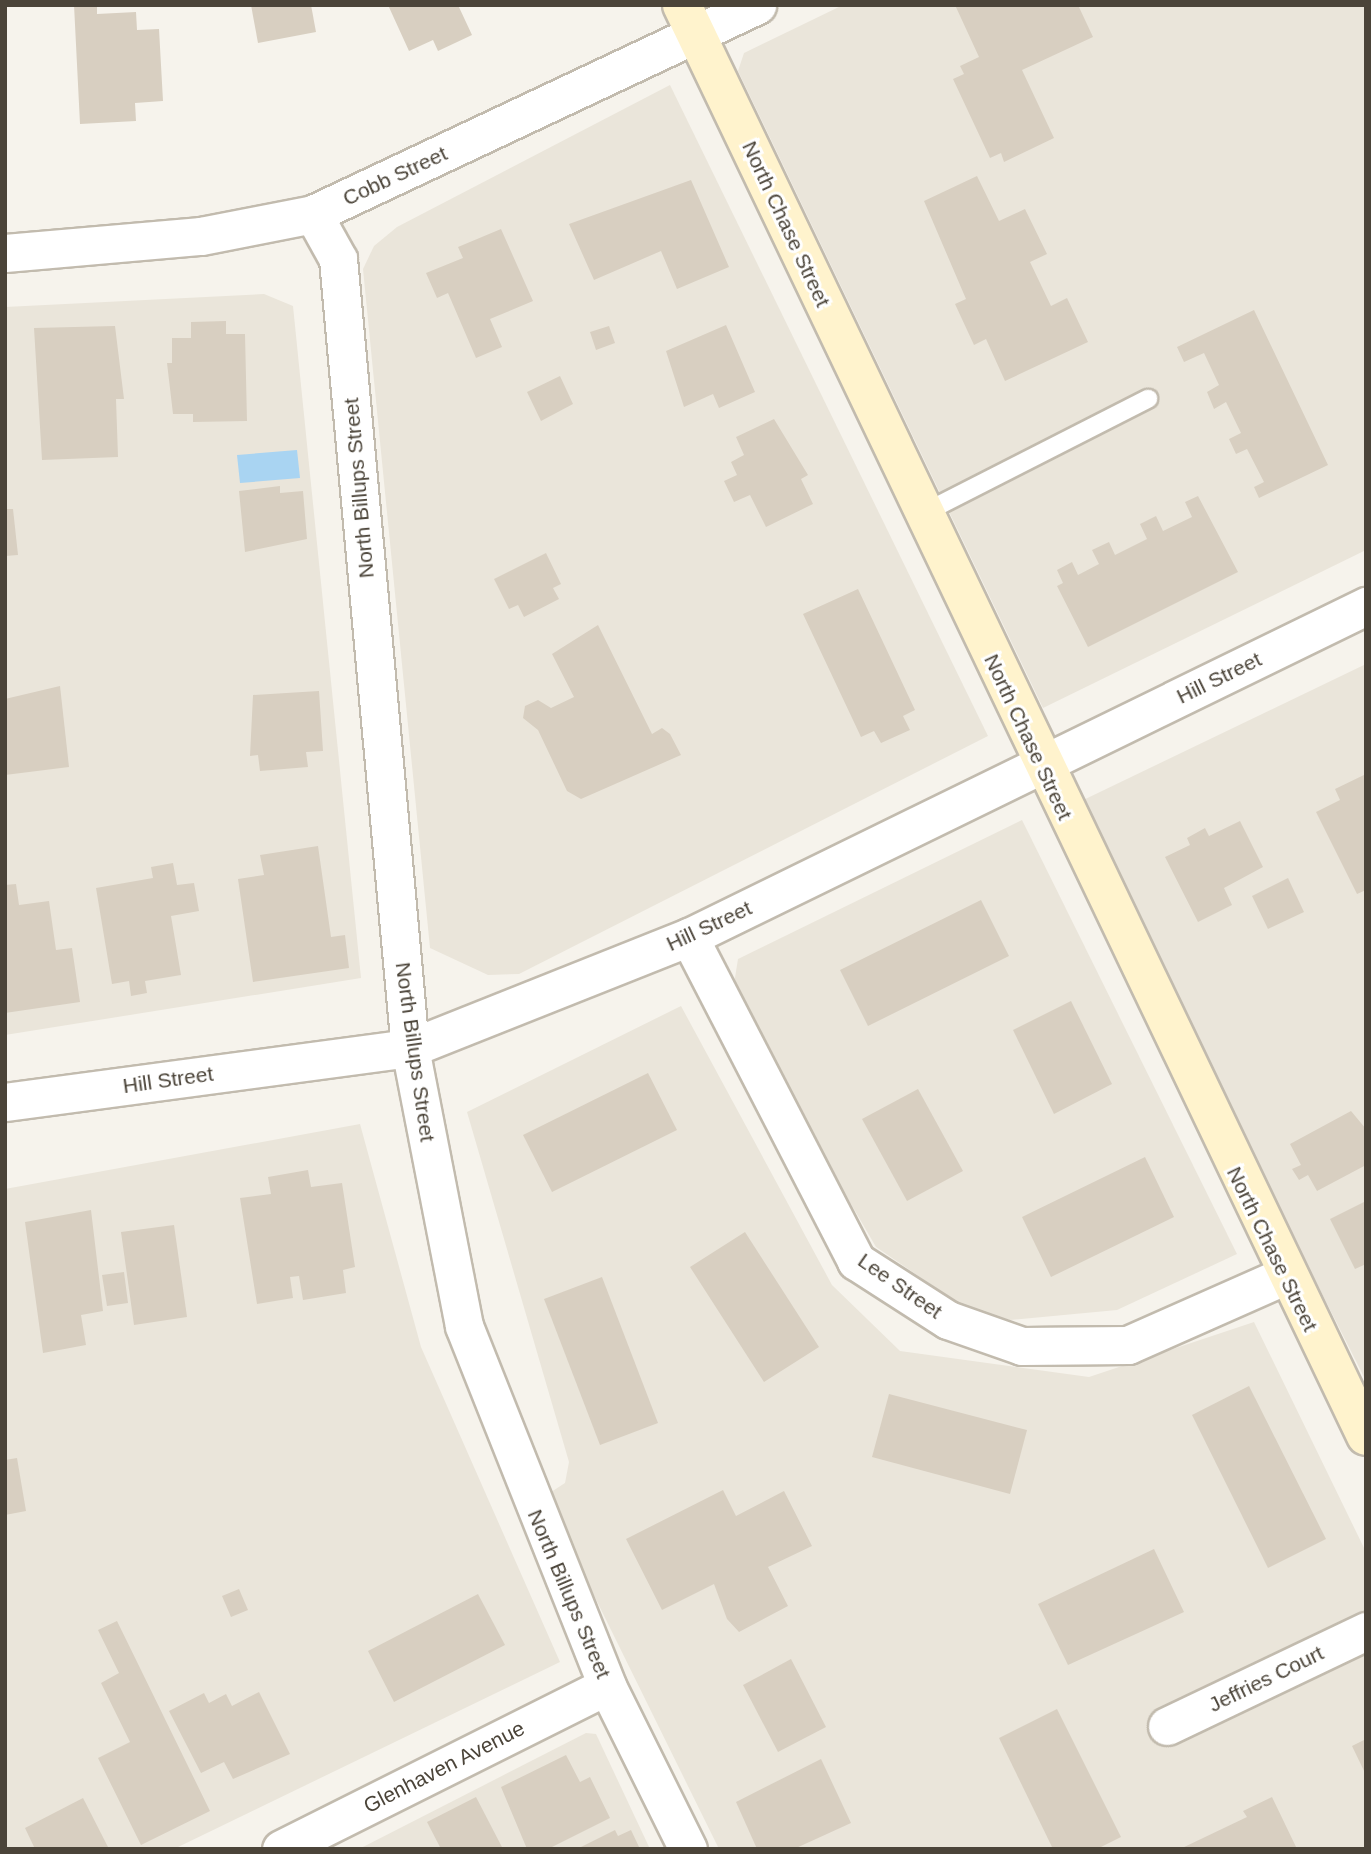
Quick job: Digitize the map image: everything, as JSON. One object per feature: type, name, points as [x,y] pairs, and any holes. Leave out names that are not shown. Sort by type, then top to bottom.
[{"type":"street","name":"Cobb Street","points":[[5,253],[201,236],[313,214],[689,20],[757,5]]},
{"type":"street","name":"North Chase Street","points":[[689,20],[1284,1276],[1366,1436]]},
{"type":"street","name":"North Billups Street","points":[[313,214],[338,259],[410,1048],[464,1326],[607,1686],[688,1849]]},
{"type":"street","name":"Hill Street","points":[[5,1102],[410,1048],[689,937],[1366,606]]},
{"type":"street","name":"Lee Street","points":[[689,937],[856,1261],[948,1320],[1023,1346],[1128,1345],[1284,1276]]},
{"type":"street","name":"Jeffries Court","points":[[1167,1726],[1366,1631]]},
{"type":"street","name":"Glenhaven Avenue","points":[[281,1849],[607,1686]]},
{"type":"lane","points":[[922,514],[1148,399]]},
{"type":"shaded area","points":[[843,5],[1366,5],[1366,550],[1043,708],[738,71],[744,53]]},
{"type":"shaded area","points":[[670,85],[988,736],[519,974],[488,975],[430,948],[363,269],[374,246],[397,227]]},
{"type":"shaded area","points":[[264,294],[293,306],[361,978],[5,1035],[5,307]]},
{"type":"shaded area","points":[[1366,664],[1366,1381],[1075,804]]},
{"type":"shaded area","points":[[1022,820],[1237,1254],[1117,1310],[1010,1320],[961,1305],[876,1247],[793,1104],[734,984],[738,959]]},
{"type":"shaded area","points":[[681,1006],[832,1285],[900,1351],[1089,1377],[1254,1322],[1366,1552],[1366,1849],[719,1849],[545,1496],[565,1483],[569,1462],[467,1112]]},
{"type":"shaded area","points":[[360,1124],[421,1347],[560,1662],[174,1849],[5,1849],[5,1189]]},
{"type":"shaded area","points":[[586,1733],[596,1734],[650,1849],[359,1849]]},
{"type":"water","points":[[297,450],[300,478],[240,483],[237,455]]},
{"type":"building","points":[[74,5],[97,5],[97,14],[136,12],[137,30],[159,29],[163,101],[135,103],[136,121],[80,124]]},
{"type":"building","points":[[251,5],[311,5],[316,32],[258,43]]},
{"type":"building","points":[[388,5],[458,5],[472,35],[438,51],[433,40],[409,51]]},
{"type":"building","points":[[955,5],[1078,5],[1093,37],[1022,70],[1054,138],[1004,162],[1001,153],[990,158],[953,79],[964,74],[960,66],[979,57]]},
{"type":"building","points":[[977,176],[999,221],[1025,209],[1047,254],[1030,262],[1051,306],[1067,298],[1088,342],[1005,381],[986,339],[974,345],[955,304],[966,299],[924,201]]},
{"type":"building","points":[[691,180],[729,267],[677,289],[661,251],[594,280],[569,224]]},
{"type":"building","points":[[501,229],[533,301],[490,319],[502,347],[476,358],[448,293],[437,298],[426,273],[463,258],[458,247]]},
{"type":"building","points":[[1254,310],[1328,465],[1259,498],[1254,487],[1264,482],[1247,449],[1236,454],[1229,439],[1241,433],[1226,402],[1214,409],[1207,392],[1219,385],[1204,353],[1184,362],[1177,347]]},
{"type":"building","points":[[226,321],[226,334],[245,334],[247,421],[193,422],[193,414],[173,414],[167,363],[172,363],[172,338],[191,338],[191,322]]},
{"type":"building","points":[[726,325],[755,392],[719,408],[713,394],[684,407],[666,351]]},
{"type":"building","points":[[115,326],[124,399],[116,399],[118,457],[42,460],[34,328]]},
{"type":"building","points":[[609,326],[615,343],[596,350],[590,332]]},
{"type":"building","points":[[560,376],[573,404],[541,421],[527,392]]},
{"type":"building","points":[[774,419],[808,475],[801,479],[813,504],[766,527],[750,495],[734,502],[724,481],[737,475],[731,462],[744,455],[736,437]]},
{"type":"building","points":[[280,486],[280,493],[303,491],[307,539],[245,552],[239,491]]},
{"type":"building","points":[[1198,496],[1238,572],[1088,647],[1057,586],[1063,583],[1057,570],[1072,562],[1078,575],[1099,564],[1092,550],[1109,542],[1115,555],[1147,539],[1140,524],[1156,516],[1163,531],[1192,517],[1185,502]]},
{"type":"building","points":[[5,509],[13,509],[18,555],[5,556]]},
{"type":"building","points":[[546,553],[561,584],[553,588],[559,599],[524,617],[518,605],[509,609],[494,579]]},
{"type":"building","points":[[858,589],[915,710],[903,716],[910,730],[881,743],[874,731],[861,737],[803,614]]},
{"type":"building","points":[[598,625],[652,734],[662,728],[670,734],[681,755],[581,799],[567,791],[538,730],[523,718],[525,706],[538,700],[551,708],[574,697],[552,654]]},
{"type":"building","points":[[60,686],[69,767],[5,775],[5,699]]},
{"type":"building","points":[[319,691],[323,751],[306,752],[308,767],[260,771],[258,755],[250,756],[253,695]]},
{"type":"building","points":[[1366,774],[1366,890],[1357,894],[1316,812],[1340,800],[1335,789]]},
{"type":"building","points":[[1240,821],[1263,867],[1224,888],[1232,905],[1198,922],[1165,857],[1190,845],[1187,838],[1205,828],[1209,836]]},
{"type":"building","points":[[318,846],[331,937],[345,935],[349,968],[253,982],[238,879],[264,875],[260,855]]},
{"type":"building","points":[[173,863],[177,885],[194,883],[199,911],[171,916],[181,975],[145,981],[147,993],[131,996],[129,981],[112,984],[96,888],[153,878],[151,867]]},
{"type":"building","points":[[1288,878],[1304,912],[1268,929],[1252,896]]},
{"type":"building","points":[[16,884],[19,905],[49,901],[56,950],[72,948],[80,1002],[5,1013],[5,885]]},
{"type":"building","points":[[981,900],[1009,956],[868,1026],[840,970]]},
{"type":"building","points":[[1071,1001],[1112,1084],[1054,1114],[1013,1030]]},
{"type":"building","points":[[648,1073],[677,1130],[552,1192],[523,1135]]},
{"type":"building","points":[[918,1089],[963,1171],[907,1201],[862,1119]]},
{"type":"building","points":[[1351,1111],[1366,1129],[1366,1165],[1317,1191],[1308,1175],[1299,1180],[1292,1169],[1301,1165],[1290,1144]]},
{"type":"building","points":[[1145,1157],[1174,1217],[1051,1277],[1022,1217]]},
{"type":"building","points":[[308,1170],[311,1187],[342,1183],[355,1267],[343,1270],[346,1293],[303,1300],[299,1276],[290,1277],[293,1298],[257,1304],[240,1198],[271,1194],[268,1177]]},
{"type":"building","points":[[1366,1201],[1366,1264],[1355,1269],[1330,1219]]},
{"type":"building","points":[[91,1210],[103,1311],[81,1315],[86,1345],[43,1353],[25,1222]]},
{"type":"building","points":[[174,1225],[187,1317],[134,1325],[121,1232]]},
{"type":"building","points":[[745,1232],[819,1347],[764,1382],[690,1267]]},
{"type":"building","points":[[124,1272],[128,1303],[107,1306],[102,1275]]},
{"type":"building","points":[[602,1277],[658,1423],[600,1445],[544,1299]]},
{"type":"building","points":[[1249,1386],[1326,1539],[1268,1568],[1192,1415]]},
{"type":"building","points":[[889,1394],[1027,1430],[1010,1494],[872,1457]]},
{"type":"building","points":[[17,1458],[26,1511],[5,1515],[5,1460]]},
{"type":"building","points":[[723,1490],[736,1516],[784,1491],[812,1546],[768,1567],[788,1606],[739,1632],[727,1619],[714,1584],[662,1610],[626,1539]]},
{"type":"building","points":[[1154,1549],[1184,1612],[1068,1665],[1038,1604]]},
{"type":"building","points":[[239,1589],[248,1610],[231,1617],[222,1596]]},
{"type":"building","points":[[478,1594],[505,1645],[394,1702],[368,1651]]},
{"type":"building","points":[[117,1621],[210,1811],[141,1845],[98,1758],[130,1742],[101,1683],[119,1673],[98,1630]]},
{"type":"building","points":[[791,1659],[826,1727],[778,1752],[743,1685]]},
{"type":"building","points":[[259,1692],[290,1754],[233,1779],[224,1762],[201,1773],[169,1711],[204,1693],[209,1703],[226,1694],[232,1706]]},
{"type":"building","points":[[1057,1709],[1121,1837],[1097,1849],[1053,1849],[999,1738]]},
{"type":"building","points":[[1366,1739],[1366,1775],[1352,1746]]},
{"type":"building","points":[[566,1755],[580,1782],[590,1777],[610,1818],[548,1849],[527,1849],[501,1787]]},
{"type":"building","points":[[821,1759],[851,1823],[794,1849],[757,1849],[736,1802]]},
{"type":"building","points":[[476,1797],[503,1849],[441,1849],[427,1822]]},
{"type":"building","points":[[1272,1797],[1297,1849],[1180,1849],[1247,1817],[1243,1811]]},
{"type":"building","points":[[83,1798],[109,1849],[35,1849],[25,1828]]},
{"type":"building","points":[[615,1830],[618,1836],[631,1830],[640,1849],[577,1849]]}]
